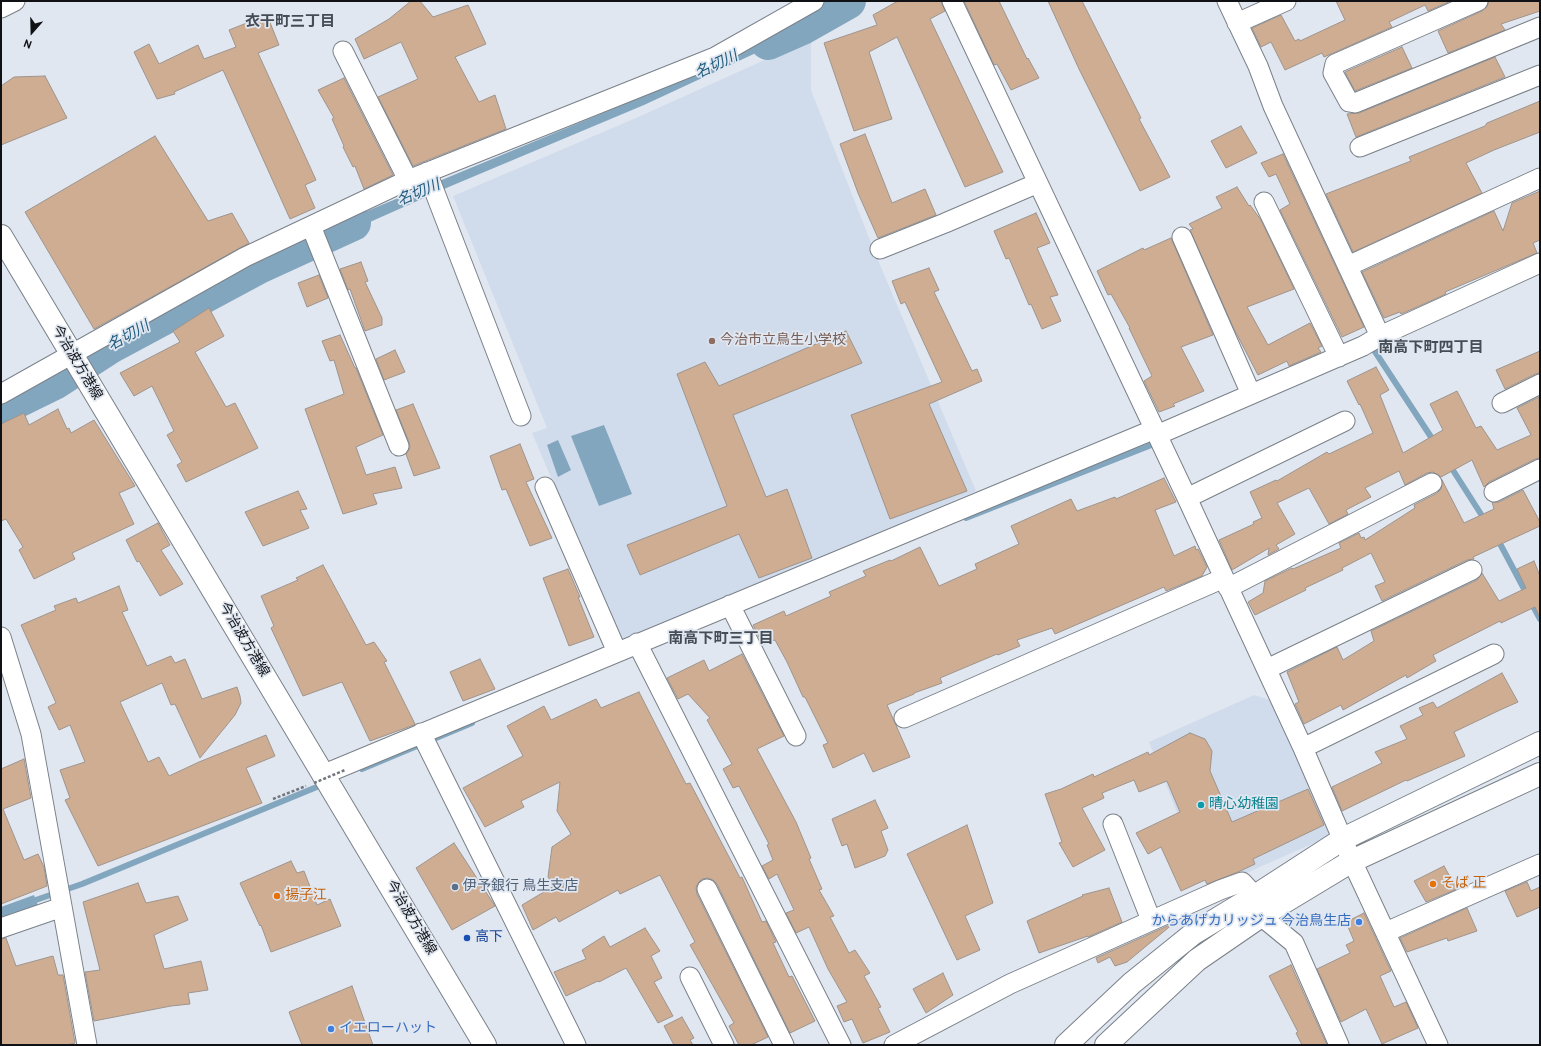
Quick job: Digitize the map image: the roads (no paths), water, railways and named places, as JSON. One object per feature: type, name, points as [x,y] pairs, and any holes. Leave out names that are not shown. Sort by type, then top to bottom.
[{"type":"street","points":[[1,8],[15,1]]},
{"type":"street","points":[[1,394],[246,257],[408,180],[715,57],[814,1]]},
{"type":"street","points":[[952,1],[1304,748],[1352,861],[1438,1045]]},
{"type":"street","points":[[1227,1],[1258,66],[1273,106],[1380,336]]},
{"type":"street","points":[[1237,23],[1286,1]]},
{"type":"street","points":[[1478,1],[1335,64],[1333,73],[1349,102],[1355,103],[1540,26]]},
{"type":"street","points":[[343,51],[408,180]]},
{"type":"street","points":[[1360,147],[1540,75]]},
{"type":"street","points":[[427,172],[522,416]]},
{"type":"street","points":[[1348,266],[1540,178]]},
{"type":"street","points":[[880,249],[1038,183]]},
{"type":"street","points":[[1264,202],[1339,356]]},
{"type":"street","points":[[311,226],[399,446]]},
{"type":"street","name":"今治波方港線","points":[[1,236],[485,1045]]},
{"type":"street","points":[[1182,238],[1251,394]]},
{"type":"street","points":[[322,774],[730,605],[1251,394],[1363,346],[1380,336],[1540,263]]},
{"type":"street","points":[[1502,403],[1540,384]]},
{"type":"street","points":[[1187,498],[1345,421]]},
{"type":"street","points":[[1494,492],[1540,469]]},
{"type":"street","points":[[904,718],[1226,583],[1432,483]]},
{"type":"street","points":[[545,487],[617,652]]},
{"type":"street","points":[[1267,669],[1472,570]]},
{"type":"street","points":[[730,605],[796,736]]},
{"type":"street","points":[[1,637],[31,734],[87,1045]]},
{"type":"street","points":[[637,644],[841,1045]]},
{"type":"street","points":[[1304,748],[1494,654]]},
{"type":"street","points":[[421,733],[576,1045]]},
{"type":"street","points":[[1066,1045],[1132,983],[1194,933],[1255,896],[1343,839],[1540,743]]},
{"type":"street","points":[[1106,1045],[1197,960],[1261,916],[1352,861],[1540,774]]},
{"type":"street","points":[[1113,824],[1151,920]]},
{"type":"street","points":[[1386,932],[1540,864]]},
{"type":"street","points":[[894,1045],[1010,984],[1151,920],[1242,882],[1255,896],[1261,916],[1294,943],[1339,1045]]},
{"type":"street","points":[[707,889],[784,1045]]},
{"type":"street","points":[[1,928],[62,907]]},
{"type":"street","points":[[690,977],[724,1045]]},
{"type":"water","points":[[835,1],[859,1],[836,13],[831,3]]},
{"type":"water","points":[[809,14],[814,26],[644,105],[451,186],[325,242],[319,231],[622,105],[714,64]]},
{"type":"water","points":[[268,256],[273,267],[241,283],[235,272]]},
{"type":"water","points":[[224,276],[232,289],[201,307],[194,294]]},
{"type":"water","points":[[169,306],[176,319],[104,360],[96,347]]},
{"type":"water","points":[[69,366],[75,378],[1,419],[1,403]]},
{"type":"water","points":[[604,425],[632,494],[599,506],[571,436]]},
{"type":"water","points":[[558,440],[571,470],[558,477],[547,445]]},
{"type":"water","points":[[34,895],[39,908],[1,922],[1,907]]},
{"type":"waterway","name":"名切川","points":[[768,42],[802,27],[848,1]]},
{"type":"waterway","name":"名切川","points":[[1,408],[56,381],[110,346],[259,266],[353,223]]},
{"type":"waterway","points":[[1368,349],[1372,347],[1435,443]]},
{"type":"waterway","points":[[966,518],[1159,442]]},
{"type":"waterway","points":[[1449,464],[1486,522]]},
{"type":"waterway","points":[[1497,538],[1540,619]]},
{"type":"waterway","points":[[362,769],[472,723]]},
{"type":"waterway","points":[[30,902],[82,884],[324,784]]},
{"type":"place","name":"今治市立鳥生小学校","points":[[712,341]]},
{"type":"place","name":"晴心幼稚園","points":[[1201,805]]},
{"type":"place","name":"そば 正","points":[[1433,884]]},
{"type":"place","name":"伊予銀行 鳥生支店","points":[[455,887]]},
{"type":"place","name":"揚子江","points":[[277,896]]},
{"type":"place","name":"からあげカリッジュ 今治鳥生店","points":[[1359,922]]},
{"type":"place","name":"高下","points":[[467,938]]},
{"type":"place","name":"イエローハット","points":[[331,1029]]},
{"type":"district","name":"衣干町三丁目","points":[[290,23]]},
{"type":"district","name":"南高下町四丁目","points":[[1431,349]]},
{"type":"district","name":"南高下町三丁目","points":[[721,640]]}]
